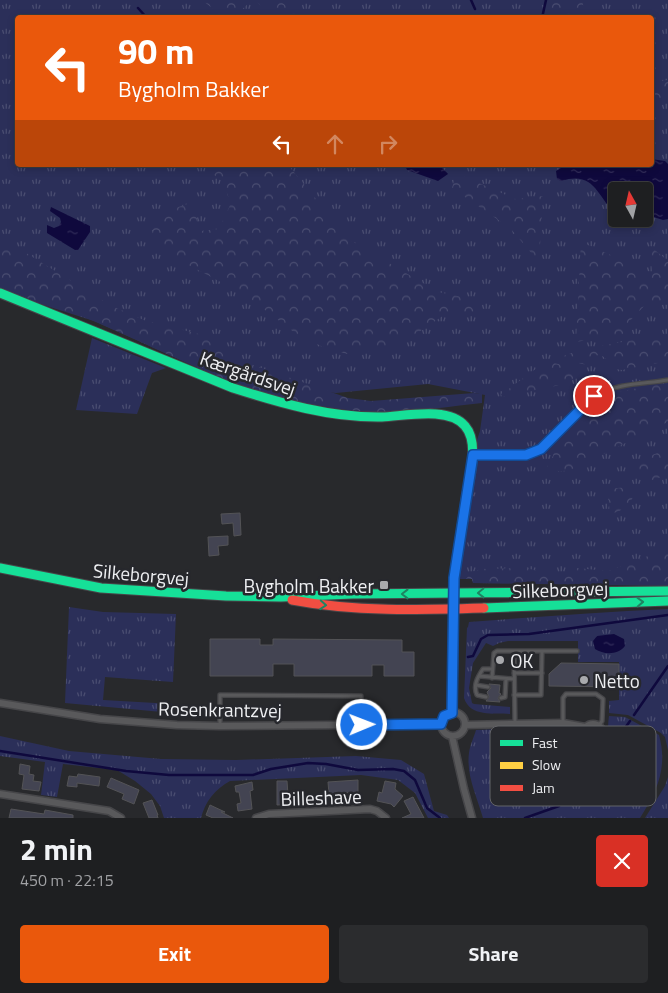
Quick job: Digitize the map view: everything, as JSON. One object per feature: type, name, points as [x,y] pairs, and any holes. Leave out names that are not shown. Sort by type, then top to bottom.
[{"type":"main road","name":"Kærgårdsvej","points":[[0,293],[233,388],[288,405],[346,415],[384,417],[435,414],[456,418],[470,432],[473,455]]},
{"type":"main road","points":[[452,713],[454,593],[473,455]]},
{"type":"main road","name":"Silkeborgvej","points":[[0,568],[101,588],[163,594],[281,598],[325,595],[668,591]]},
{"type":"main road","name":"Silkeborgvej","points":[[281,598],[315,605],[366,608],[453,609],[668,601]]},
{"type":"street","name":"Rosenkrantzvej","points":[[0,703],[100,718],[177,725],[441,724]]},
{"type":"street","points":[[452,713],[461,716],[464,725],[460,733],[452,736],[444,732],[441,724],[444,716],[452,713]]},
{"type":"street","points":[[464,725],[563,723],[580,726]]},
{"type":"street","points":[[588,726],[593,724],[599,725]]},
{"type":"street","points":[[452,736],[472,818]]},
{"type":"street","points":[[0,794],[109,811],[121,818]]},
{"type":"street","name":"Billeshave","points":[[256,818],[270,814],[370,809],[377,811],[386,818]]},
{"type":"lane","points":[[473,455],[526,455],[541,449],[584,405],[600,393],[620,386],[668,380]]},
{"type":"lane","points":[[514,651],[515,724]]},
{"type":"lane","points":[[514,695],[541,695],[542,651]]},
{"type":"lane","points":[[492,678],[492,656],[495,652],[577,651]]},
{"type":"lane","points":[[486,697],[477,695],[475,689],[482,669],[492,669]]},
{"type":"lane","points":[[514,673],[542,673]]},
{"type":"lane","points":[[479,676],[514,679]]},
{"type":"lane","points":[[501,698],[505,697],[506,679]]},
{"type":"lane","points":[[476,685],[488,687]]},
{"type":"lane","points":[[500,687],[506,686]]},
{"type":"lane","points":[[563,723],[563,698],[566,694],[596,694],[603,700],[602,721],[599,725]]},
{"type":"lane","points":[[220,726],[220,695],[361,696],[362,725]]},
{"type":"green space","points":[[0,0],[668,0],[668,585],[473,583],[472,579],[459,579],[478,446],[477,440],[485,395],[428,384],[336,393],[232,383],[94,321],[31,301],[0,288]]},
{"type":"green space","points":[[202,0],[252,0],[236,15],[221,15]]},
{"type":"green space","points":[[254,0],[279,0],[298,15],[273,15]]},
{"type":"green space","points":[[545,0],[582,0],[586,15],[550,15],[543,13]]},
{"type":"green space","points":[[668,80],[668,101],[654,99],[654,82]]},
{"type":"green space","points":[[204,167],[290,167],[350,240],[438,292],[477,300],[474,314],[447,313],[419,332],[385,349],[347,354],[321,346],[295,333],[247,296],[179,260],[152,236],[155,215],[193,202],[200,231],[219,229],[231,203],[222,181]]},
{"type":"green space","points":[[456,173],[515,199],[543,196],[539,262],[510,228],[452,188]]},
{"type":"green space","points":[[5,240],[112,306],[146,321],[199,334],[233,358],[348,398],[371,401],[474,393],[482,394],[482,403],[414,411],[374,412],[320,406],[262,392],[206,371],[84,317],[0,288],[0,241]]},
{"type":"green space","points":[[581,242],[652,273],[650,246],[668,261],[668,305],[648,302],[626,325],[624,334],[576,342]]},
{"type":"green space","points":[[668,334],[668,361],[622,370],[616,369],[600,355],[592,357],[588,365],[562,360],[561,357],[582,349]]},
{"type":"green space","points":[[92,338],[166,368],[152,373],[137,414],[76,410]]},
{"type":"green space","points":[[550,362],[575,368],[573,380],[570,383],[502,397],[501,394]]},
{"type":"green space","points":[[668,383],[668,422],[571,470],[555,471],[547,466],[547,463],[553,456],[554,449],[551,446],[594,402],[610,393]]},
{"type":"green space","points":[[668,449],[668,474],[649,480],[633,469],[639,460]]},
{"type":"green space","points":[[639,486],[624,508],[610,513],[607,489]]},
{"type":"green space","points":[[664,550],[668,553],[668,586],[473,583],[472,579],[466,579],[472,572],[481,569],[523,568],[536,570],[544,576],[551,576],[577,568],[608,571]]},
{"type":"green space","points":[[69,607],[103,612],[176,614],[173,682],[105,677],[103,700],[173,704],[173,713],[65,703]]},
{"type":"green space","points":[[668,609],[668,750],[665,737],[656,730],[656,726],[648,726],[628,715],[609,713],[609,701],[619,700],[619,662],[578,662],[578,641],[508,641],[493,646],[486,643],[473,663],[469,688],[472,703],[510,707],[510,714],[483,713],[471,708],[467,704],[464,698],[467,628],[469,622]]},
{"type":"green space","points":[[609,716],[625,717],[642,726],[608,726]]},
{"type":"green space","points":[[476,730],[490,730],[490,806],[647,806],[640,818],[483,818],[473,786],[468,761]]},
{"type":"green space","points":[[656,733],[659,735],[662,758],[656,789]]},
{"type":"green space","points":[[0,736],[69,751],[161,759],[236,760],[356,756],[401,760],[424,774],[434,811],[447,815],[449,818],[428,818],[415,793],[398,780],[361,775],[230,781],[211,796],[201,818],[164,818],[160,806],[151,794],[117,770],[63,764],[57,797],[41,795],[45,762],[0,756]]},
{"type":"green space","points":[[668,777],[668,818],[645,818],[652,806],[656,806],[656,800]]},
{"type":"water","points":[[654,159],[665,161],[668,164],[668,219],[663,220],[653,217],[653,182],[608,182],[608,204],[588,182],[581,179],[561,181],[557,179],[556,171],[562,167],[654,167]]},
{"type":"water","points":[[406,167],[440,167],[448,174],[438,181],[407,170]]},
{"type":"water","points":[[51,207],[90,226],[90,232],[78,250],[47,233],[47,225],[54,228],[59,226],[61,222],[60,218],[50,211]]},
{"type":"water","points":[[614,634],[624,639],[625,646],[622,649],[611,653],[595,649],[593,641],[597,636]]},
{"type":"building","points":[[240,513],[241,535],[234,536],[233,523],[222,524],[221,514]]},
{"type":"building","points":[[228,536],[228,545],[218,546],[219,555],[209,556],[208,537]]},
{"type":"building","points":[[210,639],[260,639],[260,645],[273,645],[273,639],[402,640],[402,652],[414,652],[414,676],[384,676],[384,665],[372,665],[372,676],[294,676],[294,664],[273,664],[273,676],[210,676]]},
{"type":"building","name":"Netto","points":[[561,663],[619,664],[619,687],[549,686],[549,674]]},
{"type":"building","points":[[489,684],[500,685],[499,693],[501,694],[498,698],[500,702],[486,701],[489,697],[487,692],[491,688]]},
{"type":"building","points":[[20,764],[30,766],[29,774],[34,775],[33,781],[41,782],[39,791],[22,789],[24,775],[19,774]]},
{"type":"building","points":[[78,774],[100,777],[99,786],[77,783],[77,787],[67,786],[69,776],[77,777]]},
{"type":"building","points":[[111,778],[139,790],[134,804],[122,799],[124,794],[107,787]]},
{"type":"building","points":[[358,780],[358,792],[329,794],[328,782]]},
{"type":"building","points":[[277,781],[287,781],[288,795],[297,794],[297,804],[277,805]]},
{"type":"building","points":[[385,781],[396,783],[395,789],[403,796],[394,807],[391,804],[377,801],[379,792],[382,793]]},
{"type":"building","points":[[252,782],[253,790],[250,791],[252,809],[238,811],[237,804],[241,803],[239,792],[236,792],[235,786]]},
{"type":"building","points":[[413,797],[424,818],[402,818],[411,814],[404,801]]},
{"type":"building","points":[[152,800],[158,818],[149,818],[143,803]]},
{"type":"building","points":[[210,805],[233,818],[213,818],[206,815]]},
{"type":"building","points":[[11,809],[44,814],[45,810],[73,815],[73,818],[9,818]]},
{"type":"waterway","points":[[471,0],[475,9]]},
{"type":"waterway","points":[[543,15],[546,0]]},
{"type":"waterway","points":[[138,8],[144,15]]},
{"type":"waterway","points":[[468,657],[473,656],[481,639],[488,635],[529,634],[668,615]]},
{"type":"waterway","points":[[634,715],[668,666]]},
{"type":"waterway","points":[[626,726],[630,721]]},
{"type":"waterway","points":[[0,751],[126,771],[169,775],[253,775],[271,769],[308,763],[326,764],[358,770],[393,769],[404,771],[415,780],[427,808],[440,818]]},
{"type":"waterway","points":[[525,818],[559,806]]},
{"type":"traffic: fast","points":[[0,293],[233,388],[269,399],[325,412],[363,417],[414,414],[449,416],[465,426],[472,442],[471,472],[466,500]]},
{"type":"traffic: fast","points":[[0,568],[101,588],[226,596],[281,597],[352,594],[668,591]]},
{"type":"traffic: fast","points":[[484,608],[668,601]]},
{"type":"traffic: slow","points":[[452,713],[454,579],[466,500]]},
{"type":"traffic: jam","points":[[292,600],[340,607],[412,610],[484,608]]},
{"type":"place","name":"Bygholm Bakker","points":[[384,585]]},
{"type":"place","name":"OK","points":[[500,660]]},
{"type":"place","name":"Netto","points":[[584,680]]},
{"type":"route","points":[[362,725],[441,724],[444,716],[452,713],[454,578],[473,455],[526,455],[541,449],[594,396]]}]
